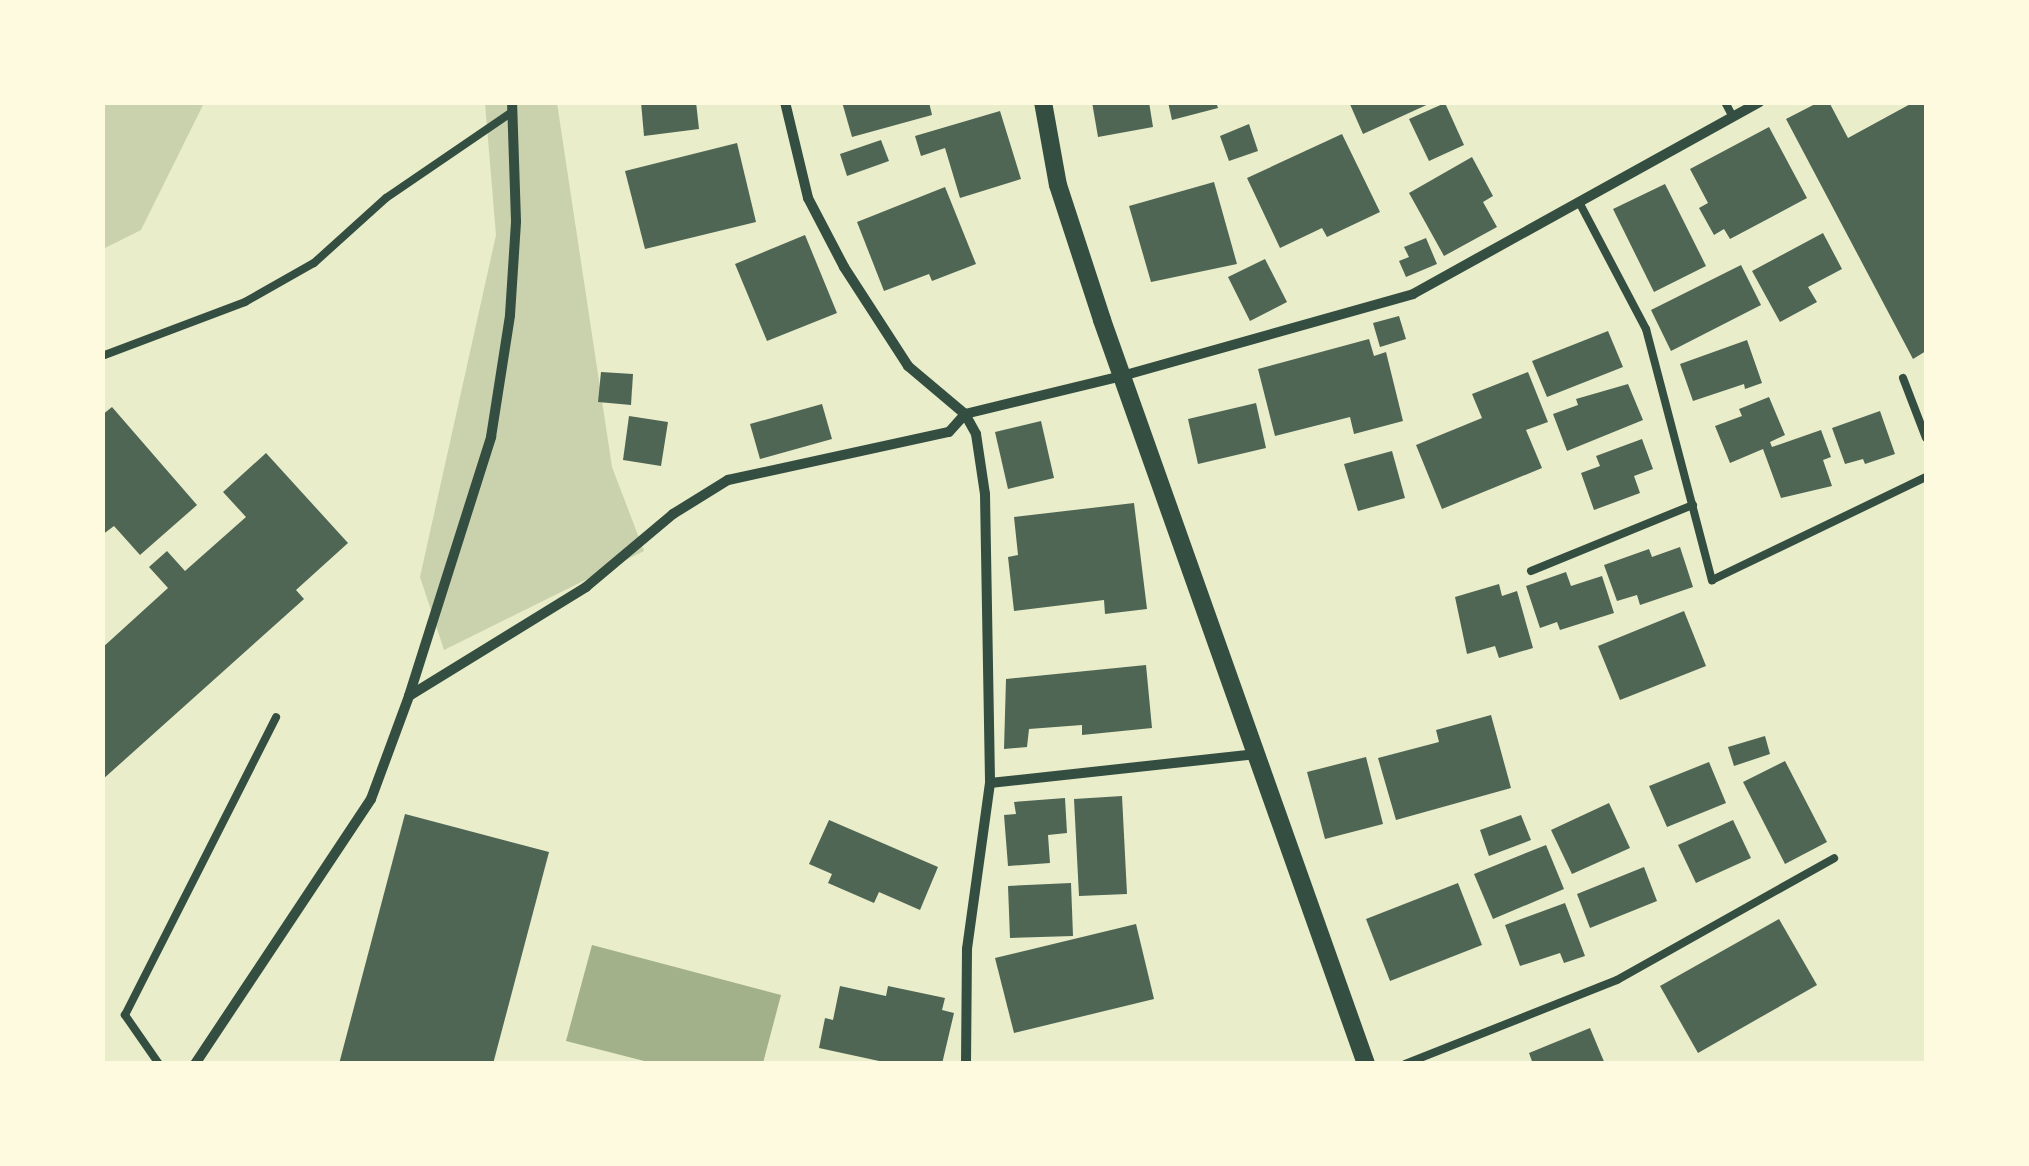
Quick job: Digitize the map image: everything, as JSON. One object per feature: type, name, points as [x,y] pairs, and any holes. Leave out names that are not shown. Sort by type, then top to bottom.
[{"type":"street","points":[[785,102],[808,198],[844,267],[908,366],[965,414],[976,434],[985,494],[990,784],[967,950],[966,1064]]},
{"type":"street","points":[[1043,102],[1058,185],[1122,376],[1366,1064]]},
{"type":"street","points":[[408,696],[586,587],[673,514],[728,480],[949,432],[965,414],[1122,376],[1412,294],[1759,102]]},
{"type":"street","points":[[195,1064],[370,799],[408,696],[491,437],[510,315],[516,221],[512,107]]},
{"type":"street","points":[[990,784],[1256,754]]},
{"type":"lane","points":[[1725,102],[1733,117]]},
{"type":"lane","points":[[102,356],[244,302],[314,263],[386,198],[512,107]]},
{"type":"lane","points":[[1578,202],[1646,329],[1712,580],[1926,477]]},
{"type":"lane","points":[[1903,378],[1926,438]]},
{"type":"lane","points":[[1531,571],[1694,506]]},
{"type":"lane","points":[[159,1064],[125,1015],[276,716]]},
{"type":"lane","points":[[1404,1064],[1617,980],[1834,858]]},
{"type":"shaded area","points":[[103,102],[204,103],[141,230],[103,249]]},
{"type":"shaded area","points":[[485,103],[557,103],[612,467],[644,551],[444,650],[420,577],[496,235]]},
{"type":"shaded area","points":[[592,945],[781,995],[763,1063],[652,1063],[566,1041]]},
{"type":"building","points":[[641,102],[696,102],[699,129],[644,136]]},
{"type":"building","points":[[842,102],[929,102],[932,115],[852,137]]},
{"type":"building","points":[[1092,102],[1149,102],[1153,127],[1098,137]]},
{"type":"building","points":[[1168,102],[1216,102],[1218,108],[1172,120]]},
{"type":"building","points":[[1349,102],[1433,102],[1363,134]]},
{"type":"building","points":[[1819,102],[1829,102],[1848,138],[1914,102],[1926,102],[1926,351],[1913,359],[1786,119]]},
{"type":"building","points":[[1445,103],[1464,145],[1429,161],[1409,119]]},
{"type":"building","points":[[1000,111],[1021,179],[960,198],[945,148],[921,156],[915,136]]},
{"type":"building","points":[[1249,124],[1258,151],[1229,161],[1220,136]]},
{"type":"building","points":[[1769,127],[1807,198],[1730,239],[1724,229],[1714,235],[1699,208],[1708,203],[1690,169]]},
{"type":"building","points":[[1342,134],[1380,212],[1327,237],[1322,228],[1280,248],[1247,178]]},
{"type":"building","points":[[881,140],[889,161],[847,176],[840,154]]},
{"type":"building","points":[[737,143],[756,222],[645,249],[625,171]]},
{"type":"building","points":[[1472,157],[1493,196],[1483,202],[1497,227],[1444,256],[1409,193]]},
{"type":"building","points":[[1214,182],[1237,264],[1151,282],[1129,206]]},
{"type":"building","points":[[1665,184],[1706,266],[1654,292],[1613,209]]},
{"type":"building","points":[[945,187],[976,264],[932,281],[929,274],[884,291],[857,222]]},
{"type":"building","points":[[1823,233],[1842,269],[1808,287],[1817,302],[1780,322],[1752,271]]},
{"type":"building","points":[[805,235],[837,313],[767,341],[735,264]]},
{"type":"building","points":[[1426,238],[1437,264],[1406,277],[1399,261],[1409,257],[1404,247]]},
{"type":"building","points":[[1265,259],[1287,302],[1250,321],[1228,277]]},
{"type":"building","points":[[1741,265],[1761,305],[1671,351],[1651,310]]},
{"type":"building","points":[[1399,316],[1406,339],[1380,347],[1373,323]]},
{"type":"building","points":[[1608,331],[1623,367],[1547,397],[1532,361]]},
{"type":"building","points":[[1369,339],[1374,356],[1386,352],[1403,421],[1354,434],[1350,417],[1275,436],[1258,369]]},
{"type":"building","points":[[1747,340],[1762,383],[1745,389],[1744,384],[1693,401],[1680,364]]},
{"type":"building","points":[[601,372],[633,374],[631,405],[598,402]]},
{"type":"building","points":[[1528,372],[1548,422],[1526,430],[1542,468],[1442,509],[1416,445],[1482,418],[1472,394]]},
{"type":"building","points":[[1628,384],[1643,420],[1567,451],[1553,414],[1578,405],[1576,399]]},
{"type":"building","points":[[1769,397],[1785,435],[1770,442],[1772,447],[1821,430],[1831,457],[1823,460],[1832,486],[1781,498],[1763,449],[1730,463],[1715,426],[1742,416],[1739,409]]},
{"type":"building","points":[[1256,403],[1266,448],[1198,464],[1188,419]]},
{"type":"building","points":[[822,404],[832,439],[760,459],[750,424]]},
{"type":"building","points":[[112,407],[197,505],[140,555],[114,526],[102,535],[102,415]]},
{"type":"building","points":[[1880,411],[1895,454],[1865,464],[1863,459],[1845,464],[1832,428]]},
{"type":"building","points":[[629,416],[668,422],[661,466],[623,460]]},
{"type":"building","points":[[1041,421],[1054,478],[1008,489],[995,432]]},
{"type":"building","points":[[1642,439],[1653,469],[1634,476],[1640,493],[1594,510],[1581,473],[1600,466],[1596,456]]},
{"type":"building","points":[[1392,451],[1405,498],[1358,511],[1344,464]]},
{"type":"building","points":[[266,453],[348,543],[296,590],[304,599],[102,780],[102,648],[168,588],[149,567],[167,551],[185,571],[246,517],[223,492]]},
{"type":"building","points":[[1134,503],[1147,609],[1105,614],[1104,600],[1014,611],[1008,557],[1018,555],[1014,517]]},
{"type":"building","points":[[1680,547],[1693,587],[1640,605],[1637,595],[1617,601],[1604,565],[1649,549],[1652,557]]},
{"type":"building","points":[[1566,572],[1571,586],[1602,576],[1614,613],[1560,630],[1557,622],[1540,628],[1526,586]]},
{"type":"building","points":[[1499,584],[1502,596],[1517,591],[1533,648],[1499,658],[1495,646],[1467,654],[1455,597]]},
{"type":"building","points":[[1684,611],[1706,666],[1620,700],[1598,646]]},
{"type":"building","points":[[1146,665],[1152,728],[1082,735],[1082,725],[1029,729],[1027,747],[1004,749],[1006,679]]},
{"type":"building","points":[[1491,715],[1511,788],[1396,820],[1378,758],[1439,742],[1436,730]]},
{"type":"building","points":[[1765,736],[1770,754],[1734,766],[1728,747]]},
{"type":"building","points":[[1366,757],[1383,824],[1325,839],[1307,772]]},
{"type":"building","points":[[1785,761],[1827,842],[1785,864],[1743,782]]},
{"type":"building","points":[[1709,762],[1726,803],[1667,827],[1649,786]]},
{"type":"building","points":[[1122,796],[1127,894],[1079,896],[1074,799]]},
{"type":"building","points":[[1065,798],[1067,833],[1048,835],[1050,863],[1008,866],[1004,815],[1016,814],[1014,802]]},
{"type":"building","points":[[1609,803],[1630,848],[1572,874],[1551,830]]},
{"type":"building","points":[[405,814],[549,852],[493,1064],[339,1064]]},
{"type":"building","points":[[1521,815],[1531,840],[1489,856],[1480,830]]},
{"type":"building","points":[[829,820],[938,867],[920,910],[879,892],[874,903],[828,883],[832,874],[809,864]]},
{"type":"building","points":[[1733,820],[1751,858],[1696,883],[1678,845]]},
{"type":"building","points":[[1546,845],[1564,889],[1493,919],[1474,874]]},
{"type":"building","points":[[1644,867],[1657,901],[1590,928],[1577,894]]},
{"type":"building","points":[[1071,883],[1073,936],[1010,938],[1008,886]]},
{"type":"building","points":[[1458,883],[1482,945],[1390,981],[1366,919]]},
{"type":"building","points":[[1565,903],[1585,956],[1564,963],[1560,953],[1520,966],[1505,925]]},
{"type":"building","points":[[1779,919],[1817,985],[1698,1053],[1660,986]]},
{"type":"building","points":[[1136,924],[1154,999],[1014,1033],[995,958]]},
{"type":"building","points":[[840,986],[886,996],[888,986],[945,998],[942,1010],[954,1013],[942,1064],[893,1064],[819,1048],[825,1018],[833,1020]]},
{"type":"building","points":[[1590,1028],[1605,1064],[1533,1064],[1529,1053]]}]
